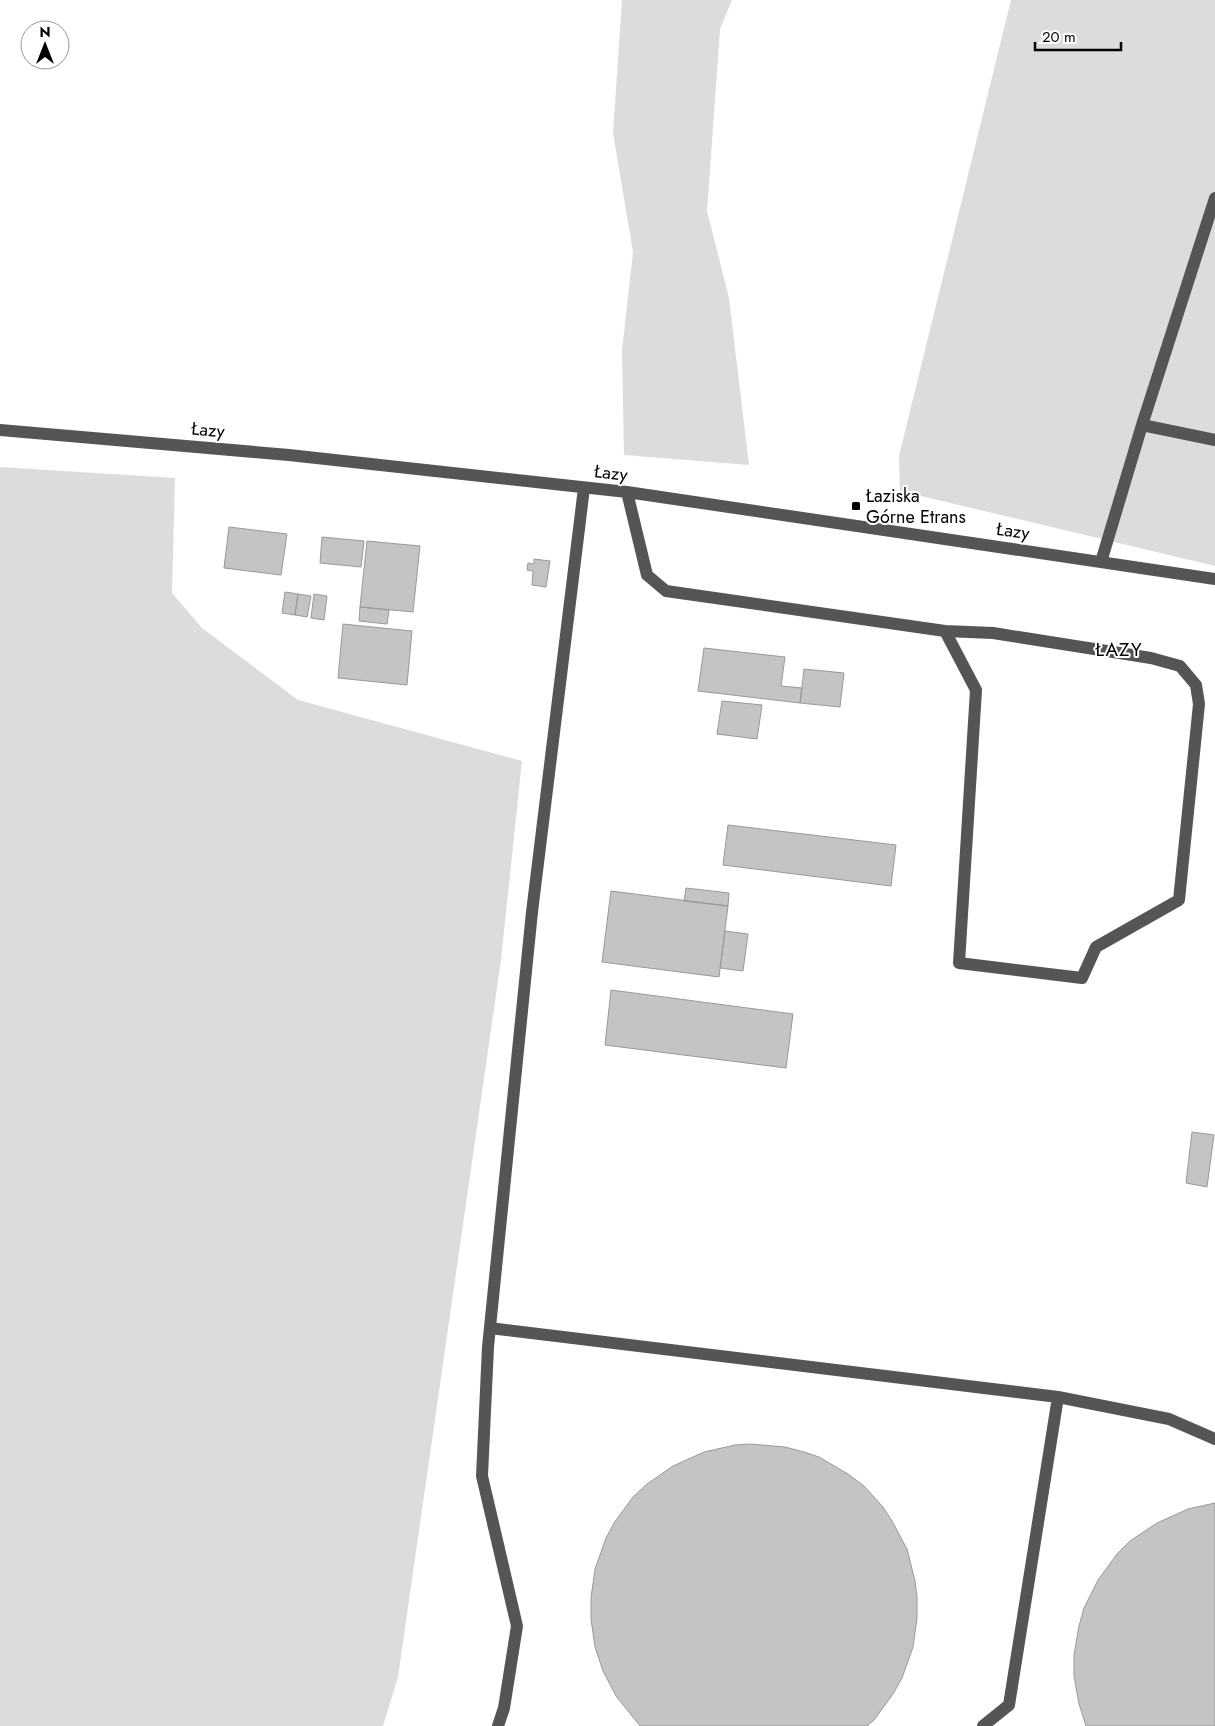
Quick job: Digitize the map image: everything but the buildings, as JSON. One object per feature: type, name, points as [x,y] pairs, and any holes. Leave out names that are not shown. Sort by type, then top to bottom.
[{"type":"street","points":[[1101,562],[1142,425],[1215,198]]},
{"type":"street","points":[[1142,425],[1215,440]]},
{"type":"street","name":"Łazy","points":[[0,430],[289,455],[627,492],[1215,579]]},
{"type":"street","points":[[498,1726],[504,1708],[517,1626],[482,1476],[490,1328],[532,912],[584,488]]},
{"type":"street","points":[[627,492],[647,575],[666,591],[946,631],[993,633],[1151,658],[1180,666],[1196,685],[1199,704],[1179,900],[1096,947],[1082,978],[959,963],[976,690],[946,631]]},
{"type":"street","points":[[490,1328],[1058,1397],[1169,1418],[1215,1439]]},
{"type":"street","points":[[983,1726],[1009,1705],[1058,1397]]},
{"type":"shaded area","points":[[622,0],[732,0],[720,29],[707,211],[729,298],[749,465],[624,455],[622,350],[633,252],[613,133]]},
{"type":"shaded area","points":[[1011,0],[1215,0],[1215,566],[900,491],[899,456]]},
{"type":"shaded area","points":[[0,467],[175,478],[172,593],[202,628],[298,700],[522,761],[501,960],[398,1677],[383,1726],[0,1726]]},
{"type":"place","name":"Łaziska Górne Etrans","points":[[856,506]]},
{"type":"district","name":"ŁAZY","points":[[1119,649]]}]
